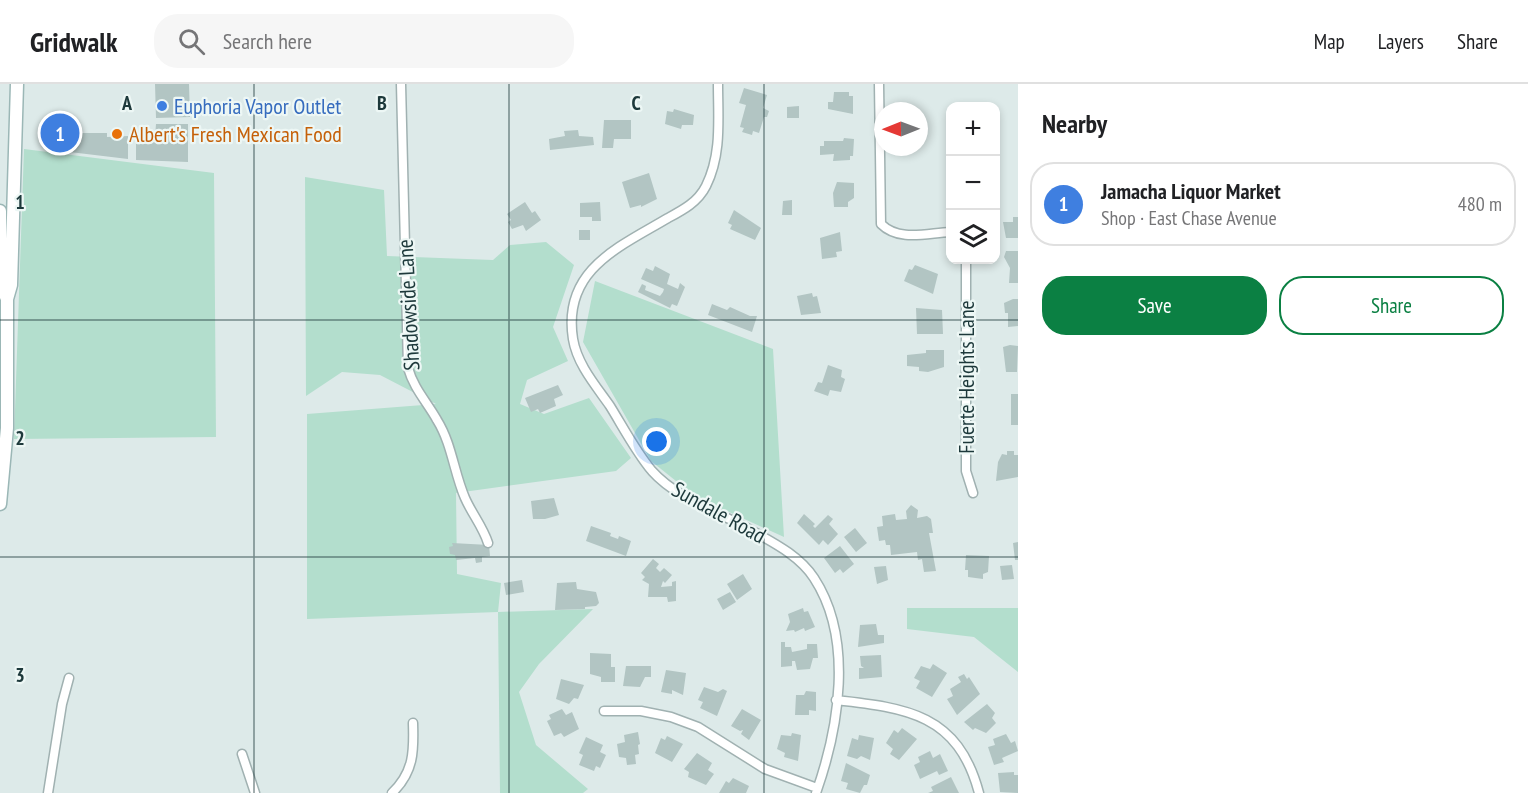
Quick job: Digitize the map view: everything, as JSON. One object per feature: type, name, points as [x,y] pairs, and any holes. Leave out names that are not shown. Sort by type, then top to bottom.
[{"type":"main road","points":[[0,504],[7,428],[7,300],[11,285],[17,84]]},
{"type":"main road","points":[[0,211],[1,285],[7,300]]},
{"type":"street","name":"Shadowside Lane","points":[[401,84],[408,368],[416,389],[438,420],[464,495],[485,532],[488,543]]},
{"type":"street","name":"Sundale Road","points":[[718,84],[718,156],[705,187],[698,198],[684,209],[606,254],[595,264],[583,280],[575,299],[571,321],[573,342],[583,366],[653,471],[681,492],[784,548],[813,577],[834,620],[839,648],[836,700],[816,790]]},
{"type":"street","points":[[879,84],[881,224],[888,231],[902,235],[946,232]]},
{"type":"street","name":"Fuerte Heights Lane","points":[[966,264],[966,471],[973,494]]},
{"type":"street","points":[[48,793],[62,704],[69,678]]},
{"type":"street","points":[[836,700],[893,706],[930,722],[949,737],[966,756],[971,764],[979,793]]},
{"type":"street","points":[[604,711],[641,711],[676,719],[705,731],[765,769],[816,790]]},
{"type":"street","points":[[392,793],[406,777],[413,760],[413,723]]},
{"type":"street","points":[[242,754],[255,793]]},
{"type":"green space","points":[[24,149],[214,173],[216,437],[14,439]]},
{"type":"green space","points":[[305,177],[384,190],[387,256],[493,260],[510,245],[546,242],[574,265],[553,327],[568,361],[527,380],[520,404],[544,414],[589,398],[631,458],[616,471],[456,493],[457,574],[501,583],[498,612],[307,619],[307,414],[436,404],[380,375],[342,372],[306,396]]},
{"type":"green space","points":[[595,281],[773,349],[784,537],[696,497],[651,461],[583,342]]},
{"type":"green space","points":[[907,608],[1018,608],[1018,672],[974,637],[907,629]]},
{"type":"green space","points":[[593,609],[539,664],[519,692],[536,745],[588,789],[583,793],[500,793],[498,612]]},
{"type":"building","points":[[155,84],[189,84],[190,117],[156,118]]},
{"type":"building","points":[[744,88],[767,95],[763,108],[769,111],[767,117],[764,117],[759,133],[753,131],[752,135],[742,132],[744,128],[740,127],[746,105],[739,103]]},
{"type":"building","points":[[834,92],[849,92],[849,96],[853,96],[853,114],[828,109],[828,102],[833,102]]},
{"type":"building","points":[[799,106],[799,118],[787,118],[787,107]]},
{"type":"building","points":[[674,109],[694,115],[693,125],[682,125],[681,129],[665,124],[667,111],[673,112]]},
{"type":"building","points":[[604,120],[631,120],[631,139],[614,139],[613,148],[602,148]]},
{"type":"building","points":[[156,124],[188,124],[188,162],[136,160],[136,137],[155,137]]},
{"type":"building","points":[[49,127],[76,127],[76,133],[107,133],[107,137],[128,136],[128,159],[53,150]]},
{"type":"building","points":[[578,130],[579,136],[593,137],[594,145],[550,150],[549,139],[565,136],[564,131]]},
{"type":"building","points":[[844,138],[854,139],[853,156],[850,156],[850,160],[833,161],[834,154],[820,155],[820,146],[824,146],[824,141],[843,141]]},
{"type":"building","points":[[649,173],[657,199],[641,207],[641,205],[630,208],[622,182]]},
{"type":"building","points":[[837,182],[854,183],[854,198],[848,202],[848,207],[834,207],[833,193]]},
{"type":"building","points":[[792,200],[792,215],[782,215],[783,201]]},
{"type":"building","points":[[525,202],[532,213],[535,211],[541,220],[526,231],[523,225],[512,229],[508,222],[511,220],[507,214]]},
{"type":"building","points":[[600,202],[601,221],[592,221],[592,217],[580,217],[580,203]]},
{"type":"building","points":[[734,210],[761,228],[755,240],[730,229],[732,225],[728,223]]},
{"type":"building","points":[[1013,217],[1018,217],[1018,238],[1006,238],[1003,222],[1013,222]]},
{"type":"building","points":[[579,230],[590,230],[590,240],[579,240]]},
{"type":"building","points":[[840,232],[842,251],[836,252],[837,257],[822,259],[820,238]]},
{"type":"building","points":[[1006,251],[1018,251],[1018,283],[1009,283],[1010,268],[1004,257]]},
{"type":"building","points":[[915,265],[938,274],[933,294],[904,281],[909,269],[912,270]]},
{"type":"building","points":[[655,266],[670,274],[667,284],[678,289],[680,283],[685,287],[677,306],[672,304],[670,308],[638,292],[642,284],[646,286],[645,290],[660,296],[663,292],[664,289],[641,279],[646,268],[653,271]]},
{"type":"building","points":[[812,293],[813,297],[817,296],[821,313],[801,315],[797,296]]},
{"type":"building","points":[[1018,299],[1018,326],[1008,327],[1008,313],[1005,313],[1004,303]]},
{"type":"building","points":[[712,304],[727,310],[730,307],[750,316],[757,316],[752,332],[708,315]]},
{"type":"building","points":[[916,308],[942,310],[943,334],[917,334]]},
{"type":"building","points":[[1018,346],[1017,372],[1006,372],[1003,347]]},
{"type":"building","points":[[926,350],[944,350],[944,367],[928,372],[919,371],[919,367],[907,366],[907,355],[926,353]]},
{"type":"building","points":[[828,365],[842,370],[841,377],[845,379],[841,392],[830,390],[828,396],[814,391],[818,382],[822,383]]},
{"type":"building","points":[[558,385],[563,395],[554,399],[556,406],[540,413],[538,409],[531,412],[525,398]]},
{"type":"building","points":[[1011,394],[1018,394],[1018,425],[1011,425]]},
{"type":"building","points":[[1007,451],[1014,451],[1014,455],[1018,455],[1018,477],[996,481],[998,462],[1002,454],[1007,455]]},
{"type":"building","points":[[554,498],[559,515],[545,519],[533,519],[531,501]]},
{"type":"building","points":[[911,505],[918,510],[917,518],[927,516],[931,519],[933,533],[929,533],[936,571],[924,572],[922,559],[918,560],[917,552],[891,555],[890,545],[886,545],[885,540],[879,541],[877,527],[883,526],[882,516],[895,514],[896,520],[907,519],[906,511]]},
{"type":"building","points":[[804,514],[815,524],[813,526],[815,528],[828,515],[833,519],[829,524],[838,534],[828,545],[823,540],[819,545],[797,523]]},
{"type":"building","points":[[591,526],[611,533],[610,536],[618,539],[619,536],[631,541],[626,556],[586,541]]},
{"type":"building","points":[[855,528],[867,543],[856,552],[844,537]]},
{"type":"building","points":[[1018,542],[1018,560],[1015,560],[1013,543]]},
{"type":"building","points":[[452,543],[489,545],[490,556],[482,557],[482,562],[476,563],[475,558],[456,560],[455,555],[450,554],[449,547],[453,546]]},
{"type":"building","points":[[840,546],[854,564],[843,573],[840,569],[835,573],[824,558]]},
{"type":"building","points":[[966,555],[989,556],[988,572],[983,574],[983,579],[968,577],[968,570],[965,570]]},
{"type":"building","points":[[653,559],[659,564],[656,568],[660,572],[664,568],[672,575],[665,583],[663,581],[661,587],[672,586],[672,582],[676,581],[676,601],[668,602],[667,597],[648,597],[649,584],[642,580],[645,577],[641,573]]},
{"type":"building","points":[[1012,565],[1014,579],[1002,580],[1000,566]]},
{"type":"building","points":[[886,566],[888,580],[877,584],[874,567]]},
{"type":"building","points":[[743,574],[752,589],[737,600],[727,584]]},
{"type":"building","points":[[522,580],[524,592],[506,595],[504,583]]},
{"type":"building","points":[[576,582],[577,589],[596,592],[599,603],[596,606],[585,607],[585,609],[555,610],[557,583]]},
{"type":"building","points":[[730,592],[736,602],[723,610],[717,599]]},
{"type":"building","points":[[803,608],[804,612],[808,611],[815,627],[805,631],[804,628],[795,632],[794,630],[786,631],[790,622],[788,614]]},
{"type":"building","points":[[876,624],[878,635],[884,635],[884,643],[858,647],[860,625]]},
{"type":"building","points":[[781,642],[785,642],[785,647],[791,647],[792,652],[807,649],[807,644],[817,644],[818,658],[813,658],[810,669],[797,670],[795,661],[792,661],[792,666],[781,667]]},
{"type":"building","points":[[590,653],[611,654],[611,667],[615,667],[615,682],[601,682],[601,677],[590,674]]},
{"type":"building","points":[[881,655],[882,677],[859,679],[859,668],[864,668],[861,666],[860,656]]},
{"type":"building","points":[[933,664],[947,673],[932,697],[916,688],[920,681],[914,678],[921,666],[930,669]]},
{"type":"building","points":[[626,666],[651,666],[651,677],[645,677],[640,687],[623,686]]},
{"type":"building","points":[[666,670],[686,673],[683,695],[672,690],[672,694],[661,692]]},
{"type":"building","points":[[964,674],[967,679],[969,677],[980,694],[957,715],[947,699],[953,696],[950,689],[961,682],[958,677]]},
{"type":"building","points":[[561,679],[584,685],[578,699],[574,698],[569,704],[556,699]]},
{"type":"building","points":[[704,687],[718,692],[723,689],[727,691],[717,716],[700,708],[703,702],[698,700]]},
{"type":"building","points":[[806,691],[816,692],[816,711],[809,710],[809,715],[795,715],[796,695],[804,695]]},
{"type":"building","points":[[987,704],[995,713],[992,718],[996,723],[986,733],[975,728],[973,730],[964,722]]},
{"type":"building","points":[[562,709],[566,715],[572,712],[579,729],[564,737],[561,733],[554,736],[547,721],[551,719],[549,715]]},
{"type":"building","points":[[742,709],[761,720],[749,740],[741,734],[743,730],[740,731],[731,726]]},
{"type":"building","points":[[902,728],[917,739],[899,760],[890,754],[893,749],[886,743],[894,730],[898,733]]},
{"type":"building","points":[[638,732],[640,744],[638,745],[639,754],[635,755],[636,764],[627,765],[626,758],[619,757],[617,744],[625,742],[624,735]]},
{"type":"building","points":[[792,733],[801,735],[798,761],[784,757],[785,753],[777,749],[781,735],[791,736]]},
{"type":"building","points":[[1006,734],[1011,743],[1015,741],[1018,751],[1002,758],[1004,762],[994,765],[988,747],[995,745],[993,739]]},
{"type":"building","points":[[859,735],[874,738],[870,760],[861,756],[857,759],[847,756],[852,738],[858,740]]},
{"type":"building","points":[[667,736],[683,744],[672,762],[655,753],[661,738],[665,740]]},
{"type":"building","points":[[586,737],[603,745],[600,752],[606,755],[600,768],[596,766],[594,771],[579,765],[583,755],[579,753]]},
{"type":"building","points":[[930,751],[933,758],[940,754],[948,771],[939,775],[937,771],[920,779],[914,765],[920,762],[918,757]]},
{"type":"building","points":[[697,753],[712,763],[708,770],[714,774],[706,785],[688,777],[689,772],[684,769]]},
{"type":"building","points":[[846,763],[870,775],[867,785],[864,785],[860,793],[846,789],[848,783],[841,781]]},
{"type":"building","points":[[1014,772],[1014,775],[1018,775],[1018,793],[1000,792],[998,773]]},
{"type":"building","points":[[951,777],[959,793],[928,793],[933,791],[931,787]]},
{"type":"building","points":[[733,778],[749,786],[746,793],[719,793],[726,781],[729,783]]},
{"type":"place","name":"Euphoria Vapor Outlet","points":[[162,106]]},
{"type":"place","name":"Jamacha Liquor Market","points":[[60,133]]},
{"type":"place","name":"Albert's Fresh Mexican Food","points":[[117,134]]}]
